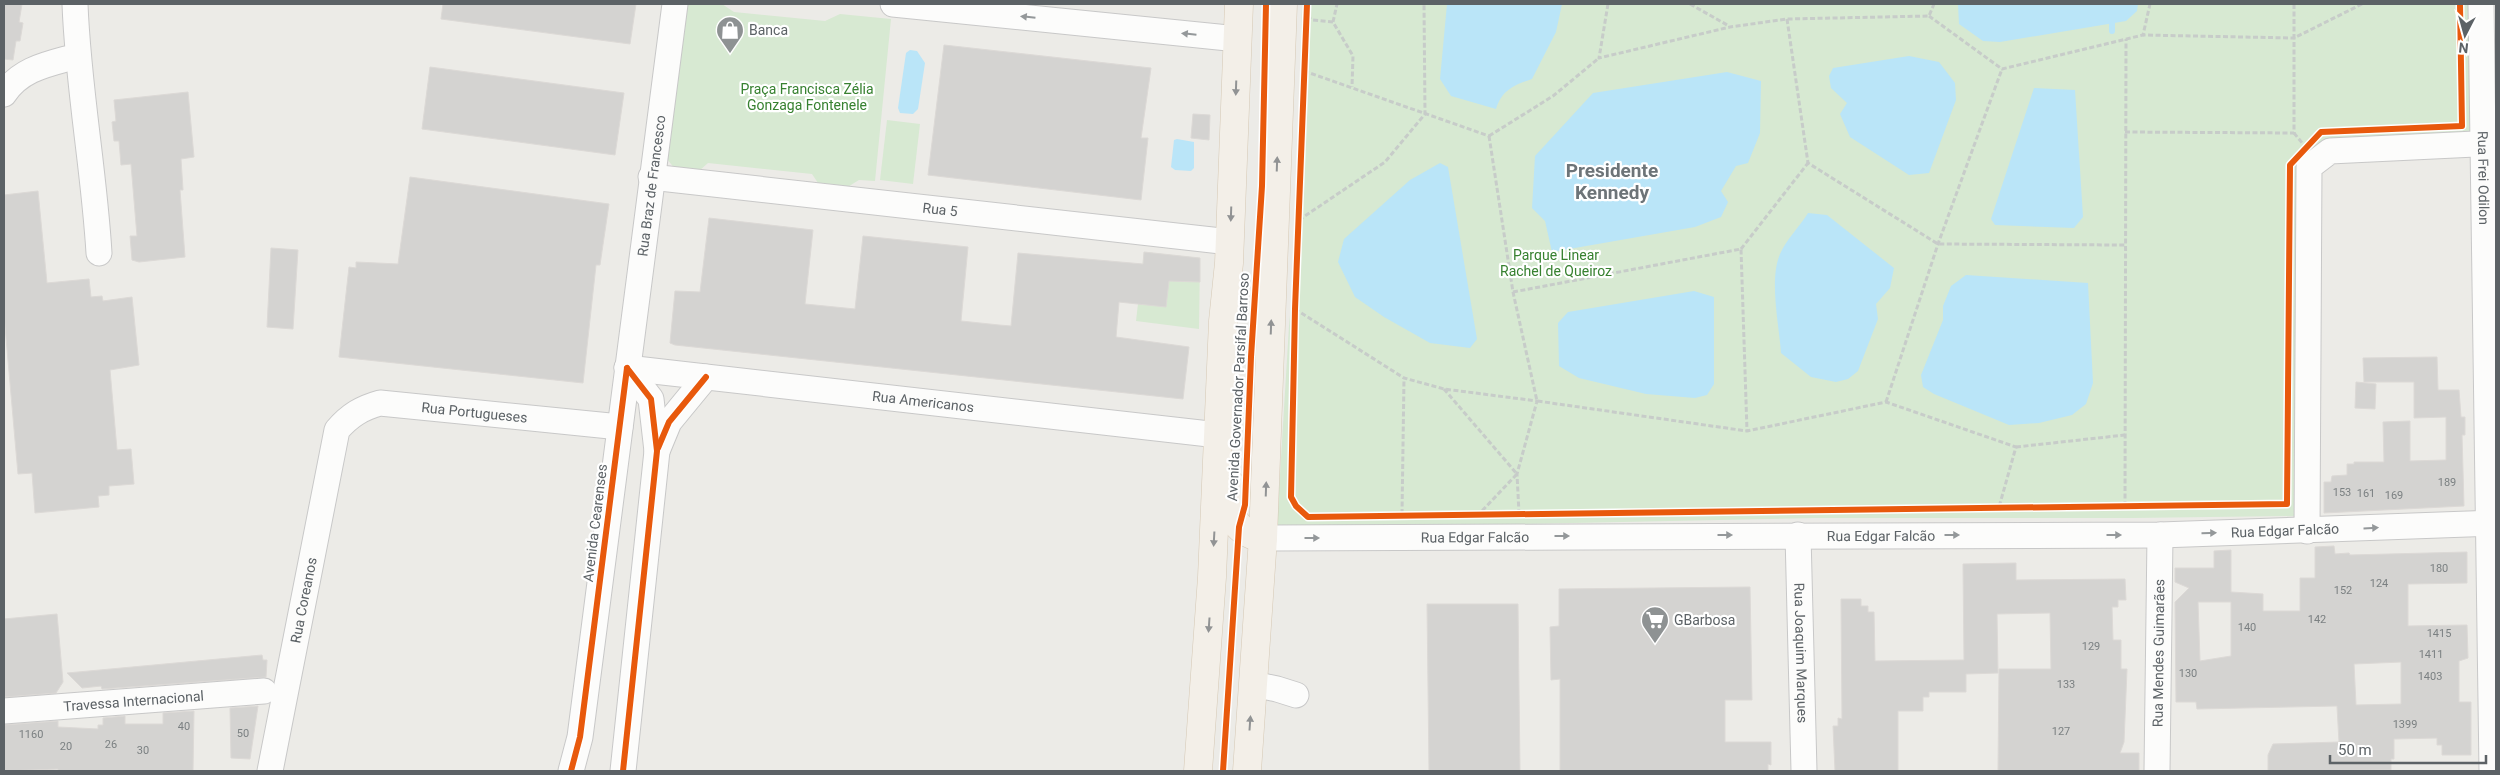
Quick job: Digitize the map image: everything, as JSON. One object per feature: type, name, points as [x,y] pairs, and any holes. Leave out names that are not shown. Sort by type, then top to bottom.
[{"type":"main road","name":"Avenida Governador Parsifal Barroso","points":[[1198,771],[1212,577],[1223,321],[1229,253],[1239,4]]},
{"type":"main road","points":[[1247,771],[1295,10]]},
{"type":"main road","points":[[1229,253],[1237,320],[1228,500],[1232,515],[1239,527],[1248,535],[1263,538]]},
{"type":"street","points":[[76,4],[77,56],[96,201],[99,252]]},
{"type":"street","name":"Rua Braz de Francesco","points":[[627,368],[675,4]]},
{"type":"street","points":[[893,4],[1238,39]]},
{"type":"street","name":"Rua Frei Odilon","points":[[2481,4],[2489,143],[2493,523],[2492,771]]},
{"type":"street","points":[[4,94],[14,80],[36,67],[77,56]]},
{"type":"street","points":[[2307,531],[2309,167],[2330,151],[2489,143]]},
{"type":"street","name":"Rua 5","points":[[651,177],[1229,253]]},
{"type":"street","points":[[623,771],[657,450],[651,399],[627,368]]},
{"type":"street","name":"Rua Americanos","points":[[627,368],[1218,435]]},
{"type":"street","name":"Avenida Cearenses","points":[[571,771],[581,728],[627,368]]},
{"type":"street","points":[[657,450],[670,422],[706,377]]},
{"type":"street","name":"Rua Portugueses","points":[[338,430],[358,411],[380,403],[620,427]]},
{"type":"street","name":"Rua Coreanos","points":[[270,771],[338,430]]},
{"type":"street","name":"Rua Edgar Falcão","points":[[1263,538],[2160,534],[2307,531],[2493,523]]},
{"type":"street","name":"Rua Mendes Guimarães","points":[[2157,771],[2160,534]]},
{"type":"street","name":"Rua Joaquim Marques","points":[[1798,535],[1804,771]]},
{"type":"street","points":[[1253,684],[1296,695]]},
{"type":"street","name":"Travessa Internacional","points":[[4,711],[264,690]]},
{"type":"path","points":[[1337,4],[1333,22],[1353,56],[1352,87]]},
{"type":"path","points":[[1299,220],[1385,162],[1425,114],[1424,4]]},
{"type":"path","points":[[1599,58],[1608,4]]},
{"type":"path","points":[[1690,4],[1730,27]]},
{"type":"path","points":[[1930,16],[1934,4]]},
{"type":"path","points":[[2143,35],[2150,4]]},
{"type":"path","points":[[2294,4],[2294,133],[2306,148]]},
{"type":"path","points":[[1489,136],[1553,96],[1599,58],[1730,27],[1787,19],[1930,16],[2002,69],[2143,35],[2294,38],[2362,4]]},
{"type":"path","points":[[1295,10],[1312,20],[1333,22]]},
{"type":"path","points":[[1747,431],[1741,249],[1808,163],[1787,19]]},
{"type":"path","points":[[2125,506],[2126,39]]},
{"type":"path","points":[[1886,402],[1938,244],[2002,69]]},
{"type":"path","points":[[1304,71],[1489,136]]},
{"type":"path","points":[[2125,132],[2294,133]]},
{"type":"path","points":[[1489,136],[1513,292],[1537,401],[1518,474],[1519,513]]},
{"type":"path","points":[[1808,163],[1938,244],[2125,245]]},
{"type":"path","points":[[1513,292],[1741,249]]},
{"type":"path","points":[[1295,308],[1404,378],[1444,389],[1747,431],[1886,402],[2016,447],[2125,435]]},
{"type":"path","points":[[1402,514],[1404,378]]},
{"type":"path","points":[[1444,389],[1518,474]]},
{"type":"path","points":[[1999,507],[2016,447]]},
{"type":"path","points":[[1480,513],[1518,474]]},
{"type":"path","points":[[1605,512],[2287,504]]},
{"type":"path","points":[[1470,514],[1490,513]]},
{"type":"path","points":[[1509,513],[1528,513]]},
{"type":"path","points":[[1392,514],[1411,514]]},
{"type":"green space","name":"Praça Francisca Zélia Gonzaga Fontenele","points":[[689,4],[722,4],[734,12],[825,21],[840,14],[891,19],[875,181],[859,180],[846,188],[820,186],[812,174],[708,163],[699,171],[675,169],[667,159],[684,7]]},
{"type":"green space","name":"Parque Linear Rachel de Queiroz","points":[[1302,4],[2471,4],[2475,139],[2299,169],[2297,516],[1815,518],[1281,529],[1277,524],[1289,326],[1299,220],[1296,212]]},
{"type":"green space","points":[[887,120],[920,124],[913,184],[880,180]]},
{"type":"green space","points":[[1144,252],[1200,258],[1199,329],[1136,321]]},
{"type":"water","points":[[1447,4],[1562,4],[1556,32],[1532,79],[1505,93],[1496,109],[1451,96],[1440,79]]},
{"type":"water","points":[[1958,4],[2138,4],[2137,11],[2126,21],[2000,42],[1983,41],[1959,24]]},
{"type":"water","points":[[910,50],[917,51],[925,63],[918,109],[913,114],[900,113],[898,108],[906,53]]},
{"type":"water","points":[[1909,56],[1939,62],[1955,83],[1956,100],[1929,173],[1909,175],[1850,137],[1840,114],[1847,103],[1831,88],[1829,76],[1833,68]]},
{"type":"water","points":[[1727,72],[1761,81],[1760,133],[1748,163],[1736,166],[1721,191],[1728,202],[1721,217],[1695,227],[1552,252],[1545,221],[1532,208],[1535,156],[1593,93]]},
{"type":"water","points":[[2034,88],[2075,90],[2083,217],[2074,228],[1995,225],[1991,219]]},
{"type":"water","points":[[1174,140],[1194,142],[1194,168],[1191,171],[1175,170],[1171,167]]},
{"type":"water","points":[[1440,163],[1448,167],[1477,339],[1470,348],[1430,343],[1384,317],[1355,297],[1338,262],[1344,239],[1410,180]]},
{"type":"water","points":[[1808,213],[1827,215],[1894,268],[1890,288],[1876,304],[1878,319],[1858,371],[1848,379],[1836,382],[1811,377],[1781,353],[1775,289],[1777,265],[1780,254],[1789,238]]},
{"type":"water","points":[[1966,275],[2088,283],[2093,383],[2086,404],[2072,415],[2039,423],[2009,425],[1934,394],[1923,387],[1921,375],[1943,320],[1943,306],[1951,286]]},
{"type":"water","points":[[1694,291],[1714,297],[1714,384],[1707,395],[1695,398],[1646,394],[1579,378],[1559,366],[1558,323],[1568,312]]},
{"type":"building","points":[[4,4],[22,4],[19,22],[23,23],[20,41],[16,41],[13,60],[4,59]]},
{"type":"building","points":[[443,4],[636,4],[630,44],[441,19]]},
{"type":"building","points":[[944,45],[1151,68],[1141,138],[1148,138],[1141,200],[928,175]]},
{"type":"building","points":[[430,67],[624,93],[615,155],[422,129]]},
{"type":"building","points":[[188,92],[194,157],[181,159],[183,190],[180,190],[185,257],[139,262],[132,260],[130,236],[137,236],[131,164],[121,165],[119,141],[114,141],[112,122],[116,121],[114,100]]},
{"type":"building","points":[[1193,114],[1210,115],[1209,140],[1191,138]]},
{"type":"building","points":[[410,177],[609,204],[600,265],[596,265],[583,383],[339,357],[349,267],[356,268],[356,262],[398,264]]},
{"type":"building","points":[[38,191],[47,283],[89,279],[91,297],[102,296],[103,301],[132,297],[139,365],[110,370],[117,450],[131,449],[134,484],[109,486],[109,495],[98,496],[99,507],[35,513],[32,473],[18,474],[4,315],[4,195]]},
{"type":"building","points":[[709,218],[813,230],[805,304],[855,309],[863,236],[968,247],[961,321],[1011,326],[1018,253],[1143,264],[1144,252],[1200,258],[1200,282],[1169,281],[1166,307],[1119,302],[1116,337],[1189,347],[1183,399],[675,345],[670,343],[675,291],[700,292]]},
{"type":"building","points":[[271,248],[298,250],[293,329],[267,327]]},
{"type":"building","points":[[2437,357],[2438,390],[2459,390],[2461,417],[2465,417],[2465,435],[2462,435],[2464,506],[2324,513],[2324,482],[2331,482],[2332,476],[2347,475],[2347,464],[2354,464],[2354,462],[2384,462],[2383,422],[2410,421],[2410,461],[2446,460],[2446,417],[2414,418],[2414,382],[2364,382],[2363,358]]},
{"type":"building","points":[[2356,382],[2376,384],[2375,409],[2355,408]]},
{"type":"building","points":[[2334,546],[2335,554],[2349,553],[2350,555],[2467,552],[2467,583],[2408,584],[2408,626],[2467,625],[2468,658],[2459,661],[2459,702],[2471,702],[2471,755],[2442,755],[2442,745],[2437,745],[2437,738],[2394,739],[2394,759],[2391,759],[2391,770],[2268,771],[2268,755],[2273,744],[2339,742],[2337,706],[2197,709],[2196,702],[2176,702],[2175,602],[2189,588],[2175,582],[2175,568],[2214,568],[2214,551],[2231,550],[2231,592],[2263,594],[2263,611],[2300,611],[2300,578],[2315,578],[2315,547]],"holes":[[[2198,602],[2231,602],[2231,656],[2200,661]],[[2401,662],[2401,704],[2356,705],[2354,664]]]},
{"type":"building","points":[[2016,563],[2016,580],[2125,579],[2126,600],[2118,600],[2118,607],[2112,607],[2113,640],[2121,640],[2121,669],[2127,669],[2124,742],[2120,753],[2139,753],[2139,771],[1998,771],[1999,669],[2051,669],[2050,613],[1997,614],[1998,673],[1966,674],[1966,692],[1929,692],[1929,697],[1923,697],[1923,711],[1898,711],[1898,771],[1835,771],[1833,726],[1838,726],[1838,718],[1842,719],[1841,599],[1861,599],[1861,606],[1868,606],[1868,612],[1874,612],[1875,661],[1964,660],[1963,564]]},
{"type":"building","name":"GBarbosa","points":[[1750,587],[1752,700],[1725,700],[1725,742],[1771,742],[1771,765],[1768,764],[1768,771],[1560,771],[1560,679],[1551,680],[1550,627],[1559,626],[1559,589]]},
{"type":"building","points":[[1427,604],[1518,604],[1520,771],[1429,771]]},
{"type":"building","points":[[57,614],[63,682],[56,693],[4,697],[4,619]]},
{"type":"building","points":[[262,655],[263,660],[267,660],[266,677],[102,689],[101,686],[82,688],[67,673]]},
{"type":"building","points":[[258,706],[250,759],[231,758],[230,708]]},
{"type":"building","points":[[194,711],[193,771],[58,771],[58,769],[4,771],[4,725],[58,721],[58,727],[98,729],[98,725],[103,725],[103,718],[125,716],[125,724],[163,724],[163,713]]},
{"type":"waterway","points":[[2112,4],[2112,31]]},
{"type":"cycle path","points":[[1223,771],[1239,527],[1245,505],[1251,357],[1262,186],[1266,4]]},
{"type":"cycle path","points":[[1307,4],[1295,309],[1291,497],[1296,506],[1308,517],[2287,504],[2290,165],[2321,132],[2462,126],[2460,4]]},
{"type":"cycle path","points":[[571,771],[580,737],[627,368]]},
{"type":"cycle path","points":[[623,771],[657,451],[651,399],[627,368]]},
{"type":"cycle path","points":[[658,448],[669,422],[706,377]]},
{"type":"place","name":"Banca","points":[[730,54]]},
{"type":"place","name":"GBarbosa","points":[[1655,644]]},
{"type":"district","name":"Presidente Kennedy","points":[[1612,181]]}]
